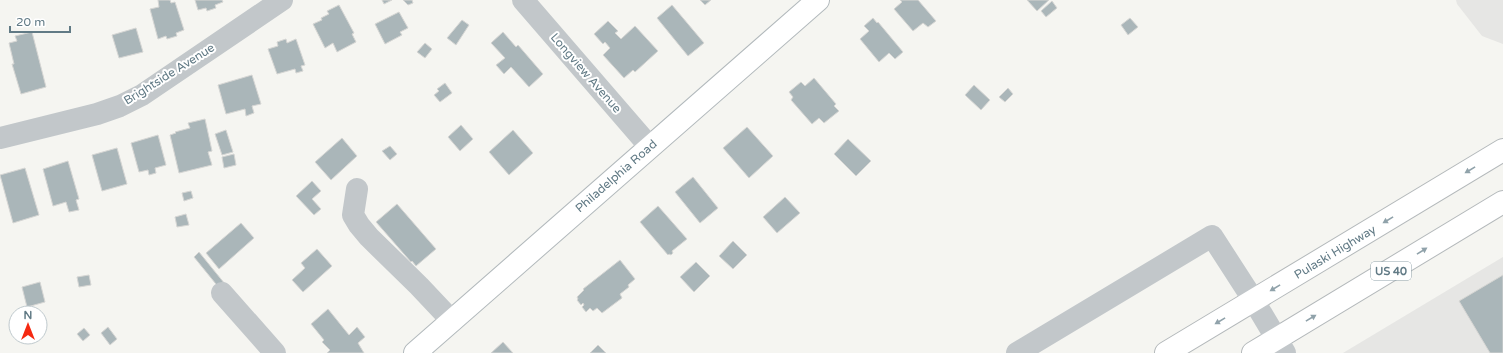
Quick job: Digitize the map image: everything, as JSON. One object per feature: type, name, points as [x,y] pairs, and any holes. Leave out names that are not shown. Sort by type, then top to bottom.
[{"type":"main road","name":"Philadelphia Road","points":[[415,353],[818,0]]},
{"type":"main road","name":"Pulaski Highway","points":[[1166,353],[1503,150]]},
{"type":"main road","name":"US 40","points":[[1253,353],[1281,346],[1406,261],[1503,202]]},
{"type":"street","name":"Brightside Avenue","points":[[0,138],[97,114],[120,106],[142,95],[282,0]]},
{"type":"street","name":"Longview Avenue","points":[[523,0],[650,147]]},
{"type":"street","points":[[357,190],[353,215],[359,224],[369,237],[452,321]]},
{"type":"street","points":[[1017,353],[1212,236],[1281,346]]},
{"type":"street","points":[[222,293],[275,353]]},
{"type":"shaded area","points":[[1456,0],[1503,0],[1503,44],[1482,36],[1457,4]]},
{"type":"shaded area","points":[[1503,257],[1503,353],[1343,353]]},
{"type":"building","points":[[158,0],[170,0],[171,3],[175,2],[184,30],[176,33],[177,36],[167,39],[166,36],[158,39],[150,9],[159,7]]},
{"type":"building","points":[[195,0],[222,0],[223,2],[215,5],[216,8],[207,11],[206,8],[198,10]]},
{"type":"building","points":[[382,0],[392,0],[384,4]]},
{"type":"building","points":[[403,0],[412,0],[413,3],[408,5]]},
{"type":"building","points":[[700,0],[711,0],[705,5]]},
{"type":"building","points":[[900,0],[918,0],[936,21],[928,27],[923,23],[913,31],[894,9],[902,2]]},
{"type":"building","points":[[1027,0],[1049,0],[1037,11]]},
{"type":"building","points":[[1052,1],[1057,8],[1046,17],[1041,11]]},
{"type":"building","points":[[339,5],[354,33],[352,34],[356,42],[337,52],[333,43],[325,48],[313,24],[322,20],[321,18],[329,14],[327,11]]},
{"type":"building","points":[[672,5],[704,43],[688,56],[657,18]]},
{"type":"building","points":[[399,12],[408,28],[400,32],[402,35],[385,44],[375,24]]},
{"type":"building","points":[[873,18],[903,52],[895,59],[889,53],[879,62],[860,39],[869,31],[864,26]]},
{"type":"building","points":[[1130,18],[1138,27],[1128,35],[1121,25]]},
{"type":"building","points":[[462,20],[469,25],[456,45],[447,38]]},
{"type":"building","points":[[608,21],[618,31],[615,33],[621,39],[635,26],[658,51],[635,72],[633,70],[624,78],[603,55],[610,48],[605,42],[603,44],[594,34]]},
{"type":"building","points":[[136,28],[143,52],[119,58],[112,35]]},
{"type":"building","points":[[32,32],[46,87],[21,94],[12,64],[14,64],[9,43],[17,41],[15,36]]},
{"type":"building","points":[[503,32],[516,47],[518,45],[543,74],[529,87],[511,67],[504,74],[496,65],[505,58],[491,43]]},
{"type":"building","points":[[286,39],[287,43],[296,39],[305,65],[301,66],[303,71],[296,73],[295,69],[277,74],[268,49],[278,46],[277,42]]},
{"type":"building","points":[[425,43],[432,49],[425,58],[417,52]]},
{"type":"building","points":[[252,75],[261,104],[252,106],[254,113],[246,116],[245,109],[226,114],[218,85]]},
{"type":"building","points":[[814,78],[836,104],[834,106],[839,111],[824,123],[819,118],[812,124],[791,100],[793,97],[789,92],[801,82],[805,86]]},
{"type":"building","points":[[445,83],[452,93],[440,102],[434,95],[439,91],[437,89]]},
{"type":"building","points":[[974,85],[990,100],[981,110],[965,95]]},
{"type":"building","points":[[1008,88],[1013,94],[1005,102],[999,97]]},
{"type":"building","points":[[205,119],[212,151],[208,152],[212,165],[179,173],[170,135],[190,128],[188,123]]},
{"type":"building","points":[[461,125],[473,139],[460,151],[448,137]]},
{"type":"building","points":[[747,127],[773,156],[749,178],[723,148]]},
{"type":"building","points":[[226,130],[233,152],[222,155],[215,134]]},
{"type":"building","points":[[513,130],[533,153],[509,175],[489,152]]},
{"type":"building","points":[[158,135],[166,165],[155,168],[156,173],[149,175],[148,170],[139,172],[131,143]]},
{"type":"building","points":[[342,138],[357,156],[331,180],[315,162]]},
{"type":"building","points":[[848,139],[871,161],[856,176],[834,154]]},
{"type":"building","points":[[390,146],[397,154],[390,160],[382,151]]},
{"type":"building","points":[[117,148],[127,184],[102,191],[92,155]]},
{"type":"building","points":[[234,154],[236,165],[224,168],[222,157]]},
{"type":"building","points":[[68,161],[79,199],[76,200],[79,210],[69,212],[66,202],[53,206],[43,169]]},
{"type":"building","points":[[25,168],[39,215],[13,223],[0,175]]},
{"type":"building","points":[[693,177],[718,208],[700,223],[675,192]]},
{"type":"building","points":[[312,181],[321,191],[312,199],[321,209],[314,215],[296,196]]},
{"type":"building","points":[[191,191],[193,198],[184,201],[182,193]]},
{"type":"building","points":[[785,197],[800,213],[777,233],[763,217]]},
{"type":"building","points":[[397,204],[436,249],[416,266],[376,222]]},
{"type":"building","points":[[658,206],[687,239],[672,251],[673,253],[671,255],[668,255],[640,222]]},
{"type":"building","points":[[186,214],[189,225],[177,227],[175,217]]},
{"type":"building","points":[[241,223],[254,238],[219,269],[206,253]]},
{"type":"building","points":[[733,241],[747,255],[733,269],[719,256]]},
{"type":"building","points":[[317,249],[332,266],[303,292],[292,280],[305,268],[301,263]]},
{"type":"building","points":[[199,252],[225,284],[220,289],[194,257]]},
{"type":"building","points":[[620,260],[635,279],[628,285],[629,287],[620,294],[622,298],[602,313],[597,308],[593,311],[590,308],[586,312],[582,307],[584,305],[583,303],[581,305],[577,300],[577,297],[584,290],[583,289]]},
{"type":"building","points":[[696,262],[710,276],[694,292],[680,277]]},
{"type":"building","points":[[89,275],[91,285],[79,287],[77,277]]},
{"type":"building","points":[[1503,275],[1503,353],[1490,353],[1459,301]]},
{"type":"building","points":[[40,282],[45,302],[34,305],[26,305],[22,287]]},
{"type":"building","points":[[328,309],[349,335],[357,327],[365,337],[358,343],[364,353],[327,353],[330,350],[322,342],[324,340],[311,324]]},
{"type":"building","points":[[108,327],[117,339],[110,345],[101,333]]},
{"type":"building","points":[[84,328],[90,335],[83,341],[77,334]]},
{"type":"building","points":[[503,342],[513,353],[491,353]]},
{"type":"building","points":[[598,345],[606,353],[590,353]]}]
